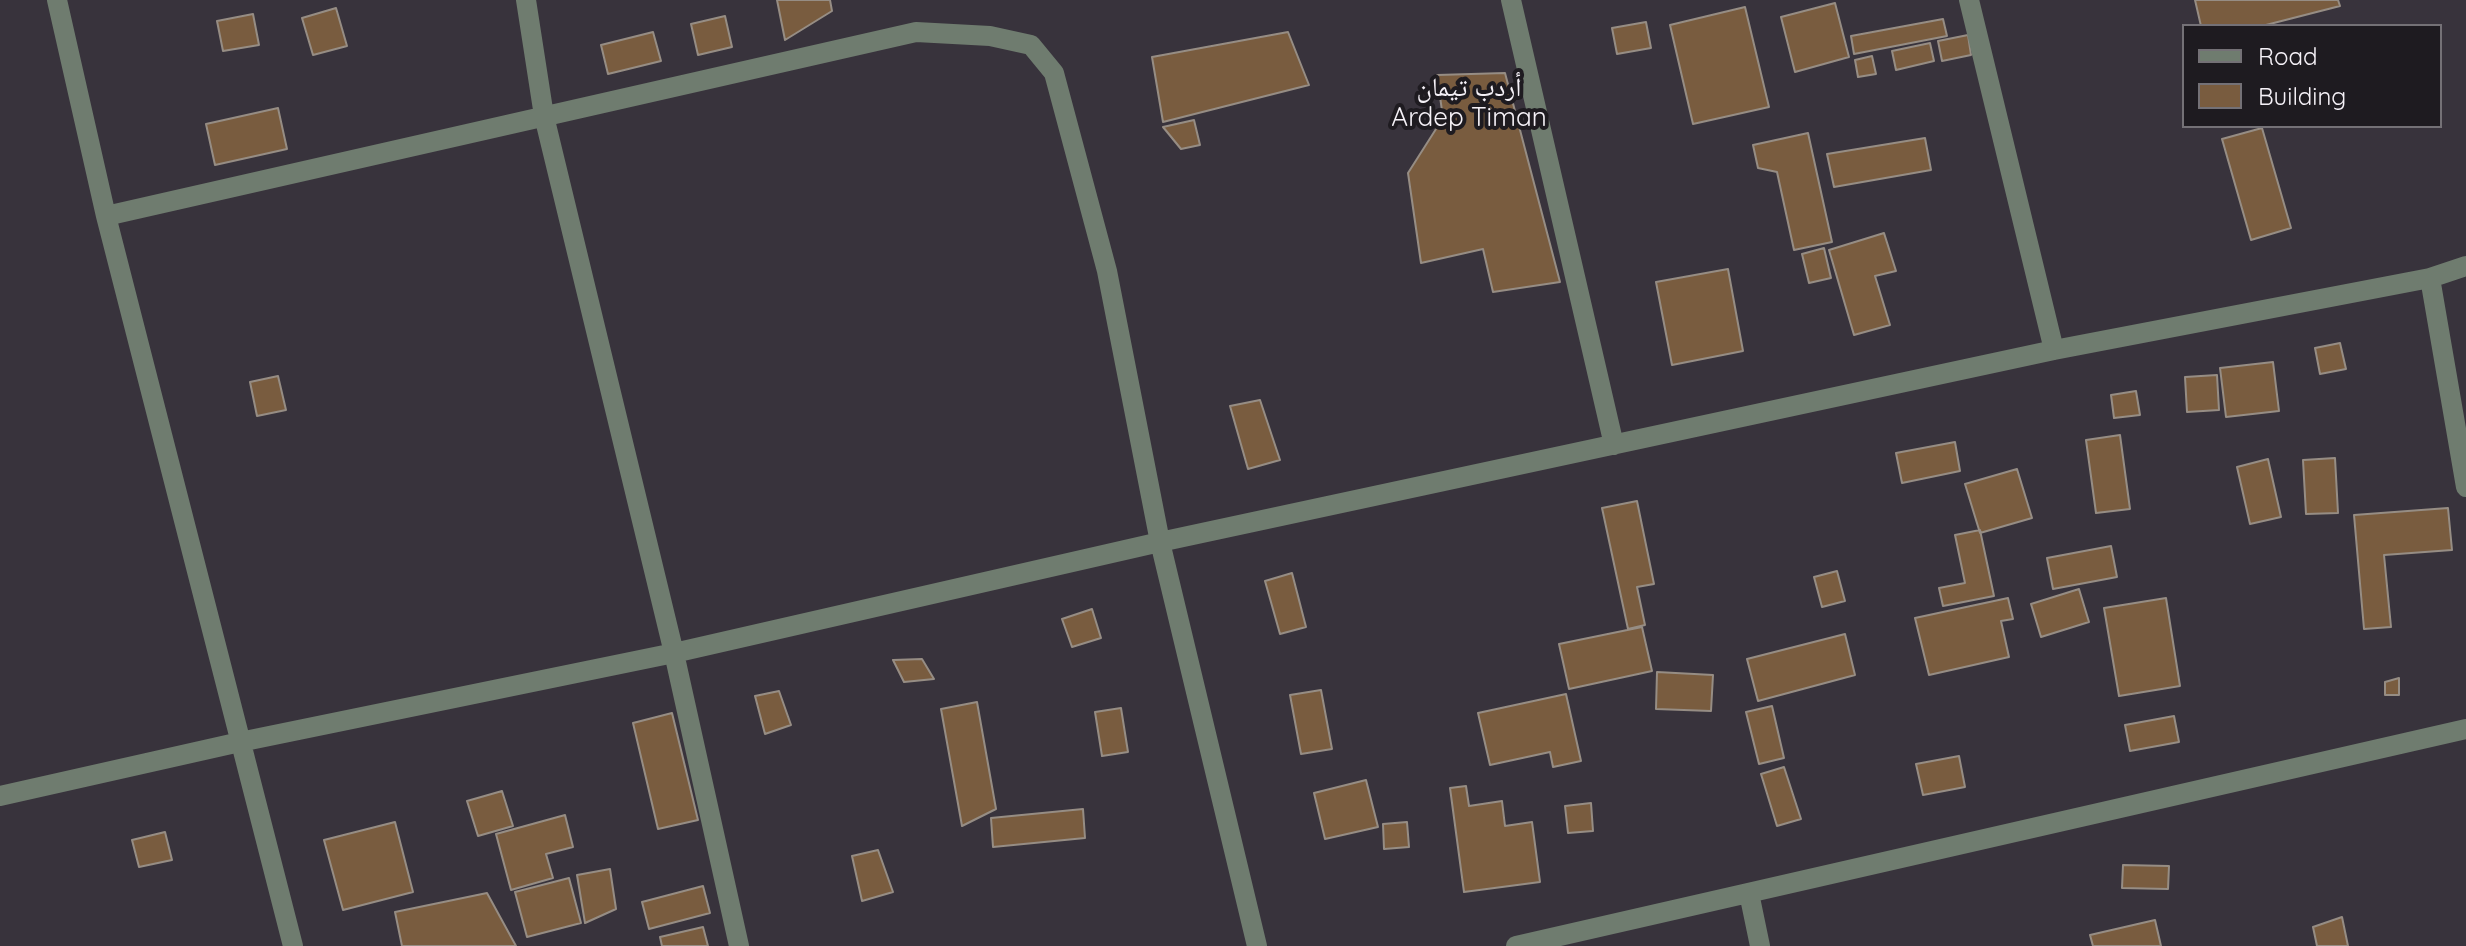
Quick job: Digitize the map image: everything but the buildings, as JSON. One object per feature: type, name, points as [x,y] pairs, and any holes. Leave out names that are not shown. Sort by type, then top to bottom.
[{"type":"street","points":[[57,0],[106,216],[293,946]]},
{"type":"street","points":[[526,0],[544,116],[674,653],[739,946]]},
{"type":"street","points":[[1511,0],[1614,445]]},
{"type":"street","points":[[1969,0],[2054,350]]},
{"type":"street","points":[[106,216],[916,32],[990,36],[1031,45],[1054,73],[1107,271],[1160,542],[1257,946]]},
{"type":"street","points":[[0,796],[240,742],[674,653],[1160,542],[2054,350],[2430,278],[2466,266]]},
{"type":"street","points":[[2430,278],[2466,487]]},
{"type":"street","points":[[1516,946],[2466,729]]},
{"type":"street","points":[[1749,893],[1760,946]]},
{"type":"district","name":"أردب تيمان Ardep Timan","points":[[1469,103]]}]
